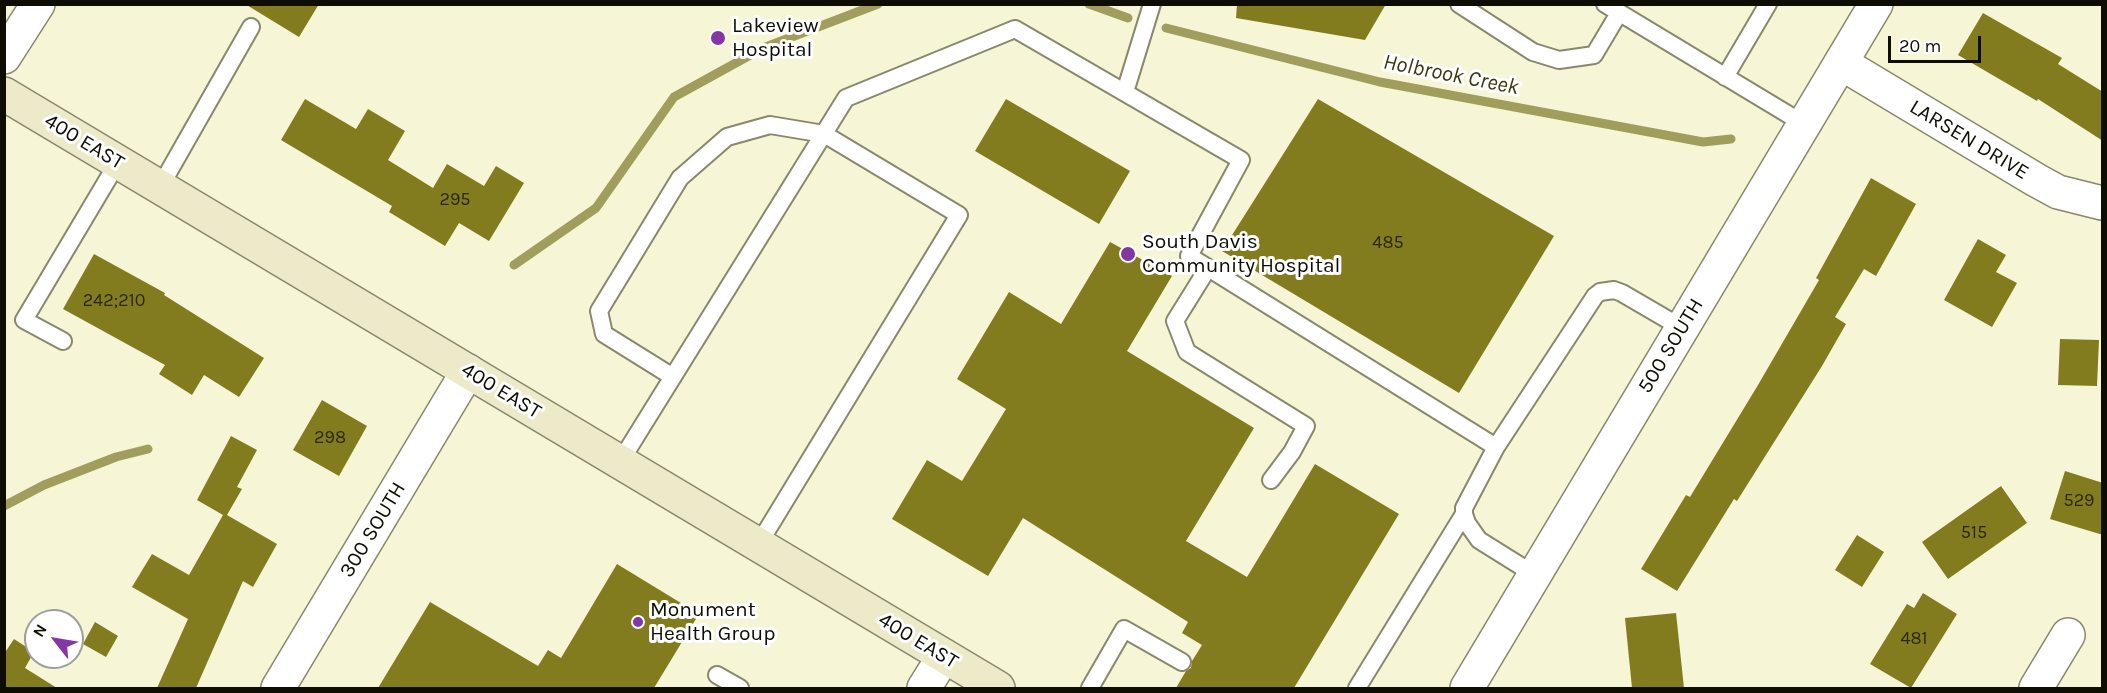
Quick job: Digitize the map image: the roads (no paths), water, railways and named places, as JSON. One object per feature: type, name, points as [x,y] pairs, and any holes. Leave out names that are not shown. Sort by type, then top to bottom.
[{"type":"main road","name":"400 EAST","points":[[4,94],[998,688]]},
{"type":"street","points":[[4,57],[38,4]]},
{"type":"street","name":"500 SOUTH","points":[[1467,688],[1876,4]]},
{"type":"street","name":"LARSEN DRIVE","points":[[1841,63],[2058,192],[2103,203]]},
{"type":"street","name":"300 SOUTH","points":[[278,688],[468,371]]},
{"type":"street","points":[[2036,688],[2068,635]]},
{"type":"street","points":[[924,688],[944,656]]},
{"type":"lane","points":[[1125,93],[1152,4]]},
{"type":"lane","points":[[1459,4],[1533,52],[1559,60],[1594,56],[1612,9],[1804,124]]},
{"type":"lane","points":[[1725,76],[1768,4]]},
{"type":"lane","points":[[160,187],[251,27]]},
{"type":"lane","points":[[620,462],[846,98],[1015,29],[1241,160],[1189,256],[1496,447]]},
{"type":"lane","points":[[673,377],[604,334],[599,311],[680,178],[727,137],[770,125],[824,134],[959,215],[758,544]]},
{"type":"lane","points":[[63,341],[24,320],[118,162]]},
{"type":"lane","points":[[1208,268],[1174,321],[1187,352],[1306,426],[1292,452],[1271,480]]},
{"type":"lane","points":[[1535,574],[1479,540],[1467,524],[1464,508],[1496,447],[1595,296],[1600,292],[1614,290],[1622,293],[1682,328]]},
{"type":"lane","points":[[1357,688],[1464,514]]},
{"type":"lane","points":[[1090,688],[1125,629],[1182,663]]},
{"type":"lane","points":[[717,675],[740,688]]},
{"type":"waterway","name":"Holbrook Creek","points":[[514,265],[596,208],[674,97],[763,48],[878,4]]},
{"type":"waterway","name":"Holbrook Creek","points":[[1089,4],[1128,18]]},
{"type":"waterway","name":"Holbrook Creek","points":[[1166,28],[1380,82],[1703,142],[1731,139]]},
{"type":"waterway","name":"Holbrook Creek","points":[[4,506],[44,485],[116,457],[148,449]]},
{"type":"place","name":"Lakeview Hospital","points":[[718,38]]},
{"type":"place","name":"South Davis Community Hospital","points":[[1128,254]]},
{"type":"place","name":"Monument Health Group","points":[[638,622]]}]
